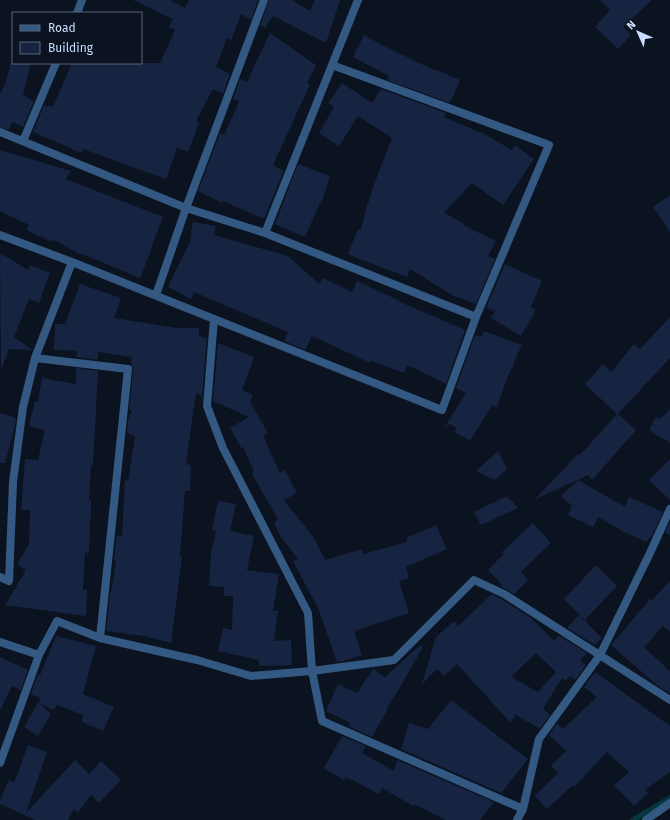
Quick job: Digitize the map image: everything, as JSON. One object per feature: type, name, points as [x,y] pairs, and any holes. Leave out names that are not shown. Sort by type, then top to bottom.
[{"type":"street","points":[[77,12],[82,0]]},
{"type":"street","points":[[156,295],[186,208],[264,0]]},
{"type":"street","points":[[265,233],[358,0]]},
{"type":"street","points":[[23,141],[56,64]]},
{"type":"street","points":[[0,235],[156,295],[442,410],[476,317],[549,145],[332,64]]},
{"type":"street","points":[[0,132],[186,208],[265,233],[476,317]]},
{"type":"street","points":[[0,577],[9,581],[13,482],[23,407],[35,358],[72,262]]},
{"type":"street","points":[[214,319],[207,406],[223,448],[308,613],[312,672],[322,721],[523,809]]},
{"type":"street","points":[[35,358],[128,369],[100,638]]},
{"type":"street","points":[[517,820],[523,809],[540,739],[600,655],[670,509]]},
{"type":"street","points":[[0,763],[39,655],[57,621],[100,638],[197,660],[251,676],[312,672],[394,660],[474,580],[504,594],[670,700]]},
{"type":"street","points":[[0,642],[39,655]]},
{"type":"street","points":[[646,820],[670,802]]},
{"type":"building","points":[[133,0],[169,0],[185,8],[189,0],[258,0],[251,20],[241,14],[231,40],[227,38],[216,67],[230,74],[223,94],[213,89],[196,121],[199,123],[188,152],[177,148],[166,179],[83,149],[81,153],[33,132],[44,105],[53,107],[72,64],[160,63],[175,30],[169,27],[173,19]]},
{"type":"building","points":[[269,0],[292,0],[310,11],[315,0],[340,0],[326,43],[273,16],[265,28],[260,25]]},
{"type":"building","points":[[600,0],[652,0],[623,27],[631,35],[618,49],[595,27],[610,10]]},
{"type":"building","points":[[270,33],[316,65],[307,83],[310,84],[273,165],[283,171],[285,167],[264,219],[223,201],[222,203],[198,191],[220,133],[224,135],[239,102],[233,99],[240,79],[247,82]]},
{"type":"building","points":[[364,35],[436,71],[460,80],[450,103],[387,80],[389,76],[353,57]]},
{"type":"building","points":[[11,63],[31,64],[23,95],[34,101],[23,127],[12,122],[9,130],[0,127],[0,94],[5,84]]},
{"type":"building","points":[[342,83],[372,103],[381,89],[446,113],[444,117],[481,132],[512,150],[515,145],[534,159],[503,205],[472,183],[444,213],[463,223],[463,225],[496,241],[488,256],[495,259],[476,304],[452,295],[410,269],[407,277],[348,254],[358,229],[361,230],[367,204],[392,138],[358,116],[339,146],[319,133],[334,107],[328,103]]},
{"type":"building","points":[[0,150],[71,171],[66,179],[163,217],[140,278],[80,253],[79,254],[53,239],[52,242],[26,230],[29,225],[0,211]]},
{"type":"building","points":[[298,164],[330,176],[321,204],[320,203],[305,237],[275,224]]},
{"type":"building","points":[[670,195],[670,232],[653,207]]},
{"type":"building","points":[[193,222],[216,226],[214,235],[288,256],[319,284],[323,278],[352,292],[357,281],[398,301],[465,330],[446,384],[407,365],[404,373],[371,361],[370,363],[312,336],[305,350],[284,341],[288,332],[194,292],[191,299],[168,287],[190,242]]},
{"type":"building","points":[[0,253],[28,270],[30,265],[50,273],[39,303],[29,299],[14,337],[32,350],[9,349],[1,370]]},
{"type":"building","points":[[505,264],[542,281],[531,307],[536,310],[521,336],[491,318],[495,311],[486,308]]},
{"type":"building","points":[[80,284],[121,298],[114,318],[177,328],[199,328],[199,336],[207,339],[202,396],[196,393],[186,464],[191,465],[190,491],[185,491],[180,556],[182,557],[171,643],[144,636],[106,631],[110,593],[116,561],[114,560],[117,535],[122,537],[125,480],[128,481],[135,436],[127,433],[128,420],[132,410],[129,410],[133,369],[131,365],[132,357],[98,352],[98,360],[77,357],[77,351],[54,350],[55,324],[65,324]]},
{"type":"building","points":[[670,317],[670,358],[618,414],[636,430],[592,480],[588,475],[536,499],[578,454],[580,455],[617,414],[585,384],[603,364],[611,372],[634,344],[640,349]]},
{"type":"building","points":[[484,331],[522,345],[514,361],[515,362],[508,376],[497,407],[492,405],[470,441],[454,432],[457,428],[450,424],[445,427],[466,393],[456,388],[475,335],[481,337]]},
{"type":"building","points":[[218,343],[254,357],[242,390],[253,395],[250,402],[268,433],[263,436],[280,473],[285,470],[297,493],[284,500],[314,538],[325,560],[362,549],[363,554],[407,542],[406,538],[436,525],[447,549],[406,567],[409,578],[399,581],[409,613],[354,631],[362,655],[337,662],[318,608],[293,561],[298,559],[280,536],[274,522],[278,519],[252,474],[254,472],[243,447],[241,448],[230,428],[249,417],[213,401]]},
{"type":"building","points":[[76,368],[98,371],[93,465],[91,465],[89,500],[91,501],[91,515],[89,529],[89,554],[85,552],[83,589],[87,590],[86,616],[5,605],[26,570],[17,564],[29,544],[30,510],[21,510],[25,459],[38,460],[45,430],[29,426],[35,401],[38,402],[42,378],[76,384]]},
{"type":"building","points":[[670,409],[670,443],[649,430],[656,417],[660,419]]},
{"type":"building","points":[[0,413],[16,418],[5,463],[0,463]]},
{"type":"building","points":[[498,451],[507,469],[495,480],[476,471]]},
{"type":"building","points":[[670,459],[670,500],[649,480]]},
{"type":"building","points":[[578,480],[625,507],[629,497],[663,512],[652,536],[646,542],[624,532],[598,517],[593,527],[568,515],[572,506],[561,496]]},
{"type":"building","points":[[507,496],[518,508],[481,525],[474,512]]},
{"type":"building","points":[[218,501],[236,504],[230,531],[254,536],[247,570],[279,574],[273,611],[278,611],[274,641],[291,640],[292,665],[259,666],[259,660],[218,651],[223,628],[232,630],[233,596],[224,596],[224,587],[209,586],[211,553],[216,531],[212,530]]},
{"type":"building","points":[[670,522],[670,535],[665,532]]},
{"type":"building","points":[[533,523],[551,543],[521,572],[528,580],[514,594],[500,586],[502,585],[488,570],[504,554],[502,552]]},
{"type":"building","points":[[596,565],[617,586],[585,620],[564,599]]},
{"type":"building","points":[[670,581],[670,632],[663,626],[644,647],[670,671],[670,693],[658,686],[611,645],[650,599],[652,600]]},
{"type":"building","points":[[492,594],[531,618],[554,641],[559,636],[587,653],[580,661],[586,665],[575,680],[570,676],[565,681],[562,678],[543,709],[550,715],[540,729],[516,715],[510,722],[457,664],[444,676],[437,669],[422,684],[436,637],[454,621],[458,626]],"holes":[[[536,653],[556,672],[538,692],[511,677]]]},
{"type":"building","points":[[579,615],[602,638],[595,645],[567,628]]},
{"type":"building","points":[[56,636],[96,646],[83,694],[114,707],[103,731],[82,722],[83,715],[57,705],[54,710],[40,704],[51,714],[38,736],[24,727],[41,698],[31,694],[38,674],[40,675]]},
{"type":"building","points":[[420,645],[423,647],[386,709],[388,709],[372,737],[348,726],[350,723],[326,711],[338,684],[357,693],[373,669],[385,677]]},
{"type":"building","points":[[0,657],[28,670],[21,690],[12,686],[0,711]]},
{"type":"building","points":[[595,672],[670,726],[670,772],[645,790],[648,793],[634,806],[614,785],[629,772],[607,752],[574,787],[572,786],[547,809],[535,796],[558,773],[551,766],[566,751],[549,735],[557,723],[563,729],[597,697],[584,687]]},
{"type":"building","points":[[451,700],[528,759],[501,793],[401,749],[409,723],[428,729]]},
{"type":"building","points":[[342,736],[366,746],[362,753],[394,771],[397,760],[494,802],[480,820],[445,820],[414,804],[413,806],[382,788],[379,794],[346,777],[344,780],[324,768]]},
{"type":"building","points":[[28,745],[47,752],[26,813],[75,760],[89,774],[101,761],[121,780],[99,803],[91,795],[78,813],[74,809],[68,820],[35,820],[0,804],[0,800],[9,780],[14,783]]},
{"type":"waterway","points":[[633,820],[670,798]]}]
